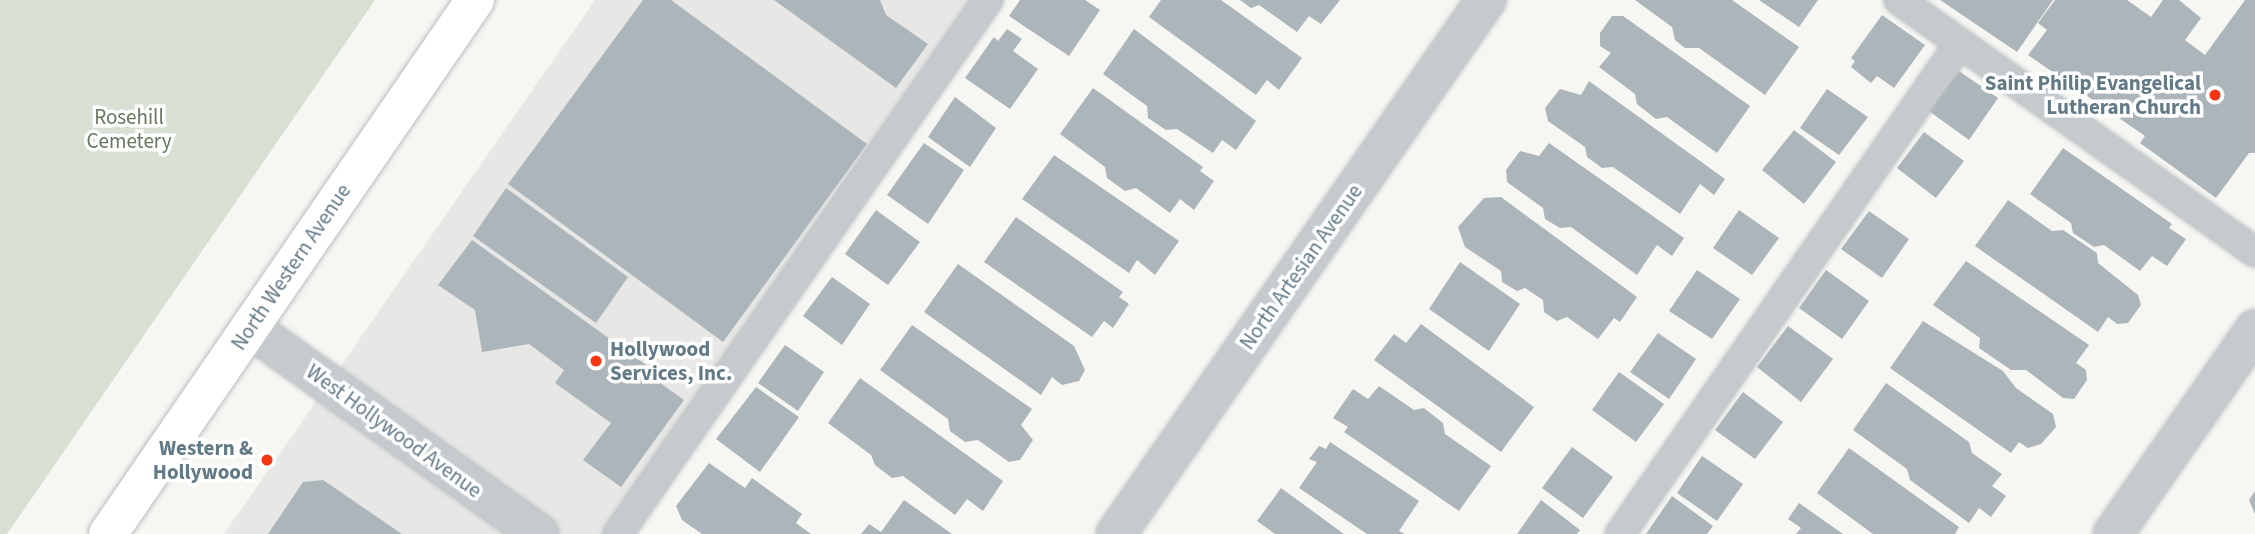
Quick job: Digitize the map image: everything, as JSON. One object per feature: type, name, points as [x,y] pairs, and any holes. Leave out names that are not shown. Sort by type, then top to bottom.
[{"type":"main road","name":"North Western Avenue","points":[[108,534],[475,0]]},
{"type":"street","name":"North Artesian Avenue","points":[[1116,534],[1486,0]]},
{"type":"street","name":"West Hollywood Avenue","points":[[250,328],[538,534]]},
{"type":"street","points":[[2113,534],[2255,330]]},
{"type":"lane","points":[[618,534],[988,0]]},
{"type":"lane","points":[[1899,0],[2255,252]]},
{"type":"lane","points":[[1620,534],[1960,43]]},
{"type":"shaded area","points":[[595,0],[978,0],[609,534],[224,534]]},
{"type":"green space","name":"Rosehill Cemetery","points":[[0,0],[375,0],[7,534],[0,534]]},
{"type":"building","points":[[643,0],[671,0],[867,144],[723,342],[508,184]]},
{"type":"building","points":[[774,0],[880,0],[886,15],[928,44],[896,88]]},
{"type":"building","points":[[1020,0],[1085,0],[1100,10],[1069,56],[1009,16]]},
{"type":"building","points":[[1161,0],[1221,0],[1302,58],[1279,90],[1267,80],[1256,95],[1149,17]]},
{"type":"building","points":[[1240,0],[1340,0],[1321,24],[1309,16],[1297,32],[1259,5],[1251,8]]},
{"type":"building","points":[[1635,0],[1732,0],[1799,47],[1765,95],[1699,48],[1685,48],[1675,40],[1672,27]]},
{"type":"building","points":[[1759,0],[1818,0],[1799,27]]},
{"type":"building","points":[[1940,0],[2053,0],[2017,52]]},
{"type":"building","points":[[2055,0],[2127,0],[2151,17],[2163,0],[2179,0],[2201,18],[2185,40],[2205,55],[2245,0],[2255,0],[2255,153],[2249,153],[2216,198],[2140,143],[2145,136],[2028,55],[2047,30],[2038,23]]},
{"type":"building","points":[[1882,15],[1925,45],[1894,88],[1877,76],[1871,83],[1851,67],[1855,61],[1851,58]]},
{"type":"building","points":[[1612,16],[1623,16],[1750,106],[1717,153],[1667,117],[1656,119],[1637,104],[1635,94],[1599,67],[1611,53],[1600,46],[1600,33]]},
{"type":"building","points":[[1007,29],[1022,39],[1013,51],[1038,69],[1010,109],[965,78],[994,37],[998,41]]},
{"type":"building","points":[[1134,29],[1256,121],[1236,150],[1222,140],[1213,153],[1177,129],[1166,130],[1148,118],[1147,106],[1103,74]]},
{"type":"building","points":[[1959,71],[1998,98],[1969,140],[1929,111]]},
{"type":"building","points":[[1589,81],[1725,179],[1714,195],[1700,184],[1680,214],[1613,167],[1602,168],[1587,157],[1585,147],[1548,121],[1545,108],[1560,89],[1581,95]]},
{"type":"building","points":[[1093,88],[1203,167],[1200,171],[1214,181],[1194,210],[1180,199],[1170,213],[1136,188],[1125,191],[1107,178],[1105,167],[1060,134]]},
{"type":"building","points":[[1827,89],[1868,117],[1839,155],[1800,128]]},
{"type":"building","points":[[955,97],[996,128],[970,167],[928,137]]},
{"type":"building","points":[[1794,130],[1836,162],[1804,204],[1762,170]]},
{"type":"building","points":[[1924,132],[1964,161],[1936,198],[1897,168]]},
{"type":"building","points":[[924,143],[964,170],[928,224],[887,195]]},
{"type":"building","points":[[1549,143],[1684,238],[1672,256],[1657,245],[1637,275],[1571,227],[1560,228],[1545,219],[1543,208],[1507,182],[1506,170],[1520,151],[1539,156]]},
{"type":"building","points":[[2063,148],[2172,224],[2169,228],[2186,239],[2167,266],[2152,256],[2140,271],[2104,245],[2094,247],[2073,233],[2071,223],[2030,194]]},
{"type":"building","points":[[1054,155],[1179,241],[1155,275],[1137,260],[1129,273],[1022,199]]},
{"type":"building","points":[[506,188],[628,277],[596,323],[473,236]]},
{"type":"building","points":[[1501,197],[1637,297],[1620,322],[1614,318],[1598,339],[1567,317],[1557,321],[1544,312],[1543,300],[1525,288],[1517,291],[1502,282],[1501,271],[1465,247],[1458,227],[1484,198]]},
{"type":"building","points":[[2008,200],[2052,231],[2063,230],[2097,253],[2098,263],[2138,295],[2141,305],[2128,323],[2117,324],[2108,317],[2098,332],[1975,246]]},
{"type":"building","points":[[876,210],[920,242],[888,285],[845,254]]},
{"type":"building","points":[[1739,210],[1779,238],[1752,275],[1713,248]]},
{"type":"building","points":[[1869,211],[1909,239],[1882,278],[1841,249]]},
{"type":"building","points":[[1016,217],[1123,292],[1119,297],[1129,304],[1113,328],[1104,321],[1092,337],[984,262]]},
{"type":"building","name":"Hollywood Services, Inc.","points":[[472,240],[656,372],[652,377],[684,400],[621,487],[583,460],[611,423],[555,383],[564,370],[529,344],[482,352],[475,310],[438,285]]},
{"type":"building","points":[[1966,261],[2089,345],[2076,363],[2086,370],[2087,380],[2074,399],[2063,398],[2026,370],[2011,370],[1979,348],[1980,338],[1933,305]]},
{"type":"building","points":[[1460,262],[1520,304],[1489,351],[1429,309]]},
{"type":"building","points":[[958,264],[1074,346],[1085,370],[1079,381],[1062,385],[1052,377],[1041,395],[924,312]]},
{"type":"building","points":[[1697,270],[1740,299],[1712,339],[1669,311]]},
{"type":"building","points":[[1826,270],[1869,301],[1842,339],[1799,308]]},
{"type":"building","points":[[832,277],[870,304],[842,345],[803,316]]},
{"type":"building","points":[[1923,321],[2003,371],[2016,388],[2053,414],[2056,427],[2041,444],[2028,448],[2019,442],[2011,453],[1890,368]]},
{"type":"building","points":[[1421,324],[1534,407],[1501,452],[1374,360],[1394,334],[1406,343]]},
{"type":"building","points":[[912,325],[1032,409],[1021,425],[1033,440],[1020,460],[1009,462],[978,440],[965,442],[950,431],[948,419],[880,370]]},
{"type":"building","points":[[1788,326],[1833,359],[1801,402],[1757,367]]},
{"type":"building","points":[[1658,333],[1696,359],[1669,399],[1630,372]]},
{"type":"building","points":[[785,345],[824,372],[798,411],[758,383]]},
{"type":"building","points":[[1619,372],[1664,404],[1636,442],[1592,410]]},
{"type":"building","points":[[860,378],[1003,481],[983,511],[967,499],[955,515],[903,476],[892,478],[875,465],[871,455],[828,423]]},
{"type":"building","points":[[1886,383],[1969,442],[1972,453],[2002,474],[1992,486],[2006,496],[1991,517],[1979,508],[1969,523],[1910,480],[1907,469],[1853,430]]},
{"type":"building","points":[[1379,386],[1414,410],[1424,408],[1443,423],[1445,434],[1491,466],[1459,511],[1344,432],[1348,427],[1333,418],[1353,389],[1368,399]]},
{"type":"building","points":[[756,387],[799,417],[760,472],[716,439]]},
{"type":"building","points":[[1743,392],[1783,422],[1755,459],[1715,430]]},
{"type":"building","points":[[1330,442],[1419,501],[1399,531],[1405,534],[1367,534],[1299,488],[1317,462],[1309,459],[1319,446],[1326,449]]},
{"type":"building","points":[[1572,447],[1613,477],[1583,518],[1542,488]]},
{"type":"building","points":[[1849,448],[1959,527],[1955,534],[1873,534],[1817,493]]},
{"type":"building","points":[[1702,456],[1743,484],[1717,521],[1677,493]]},
{"type":"building","points":[[709,463],[745,488],[752,478],[802,514],[796,523],[811,534],[702,534],[682,520],[676,506]]},
{"type":"building","points":[[323,480],[402,534],[268,534],[303,482]]},
{"type":"building","points":[[1281,488],[1344,534],[1275,534],[1257,521]]},
{"type":"building","points":[[2255,491],[2255,514],[2249,500]]},
{"type":"building","points":[[1672,496],[1713,526],[1707,534],[1646,534]]},
{"type":"building","points":[[904,500],[952,534],[861,534],[869,524],[881,532]]},
{"type":"building","points":[[1541,500],[1580,530],[1577,534],[1517,534]]},
{"type":"building","points":[[1799,503],[1843,534],[1796,534],[1801,528],[1788,519]]},
{"type":"place","name":"Saint Philip Evangelical Lutheran Church","points":[[2215,95]]},
{"type":"place","name":"Hollywood Services, Inc.","points":[[596,361]]},
{"type":"place","name":"Western & Hollywood","points":[[267,460]]}]
